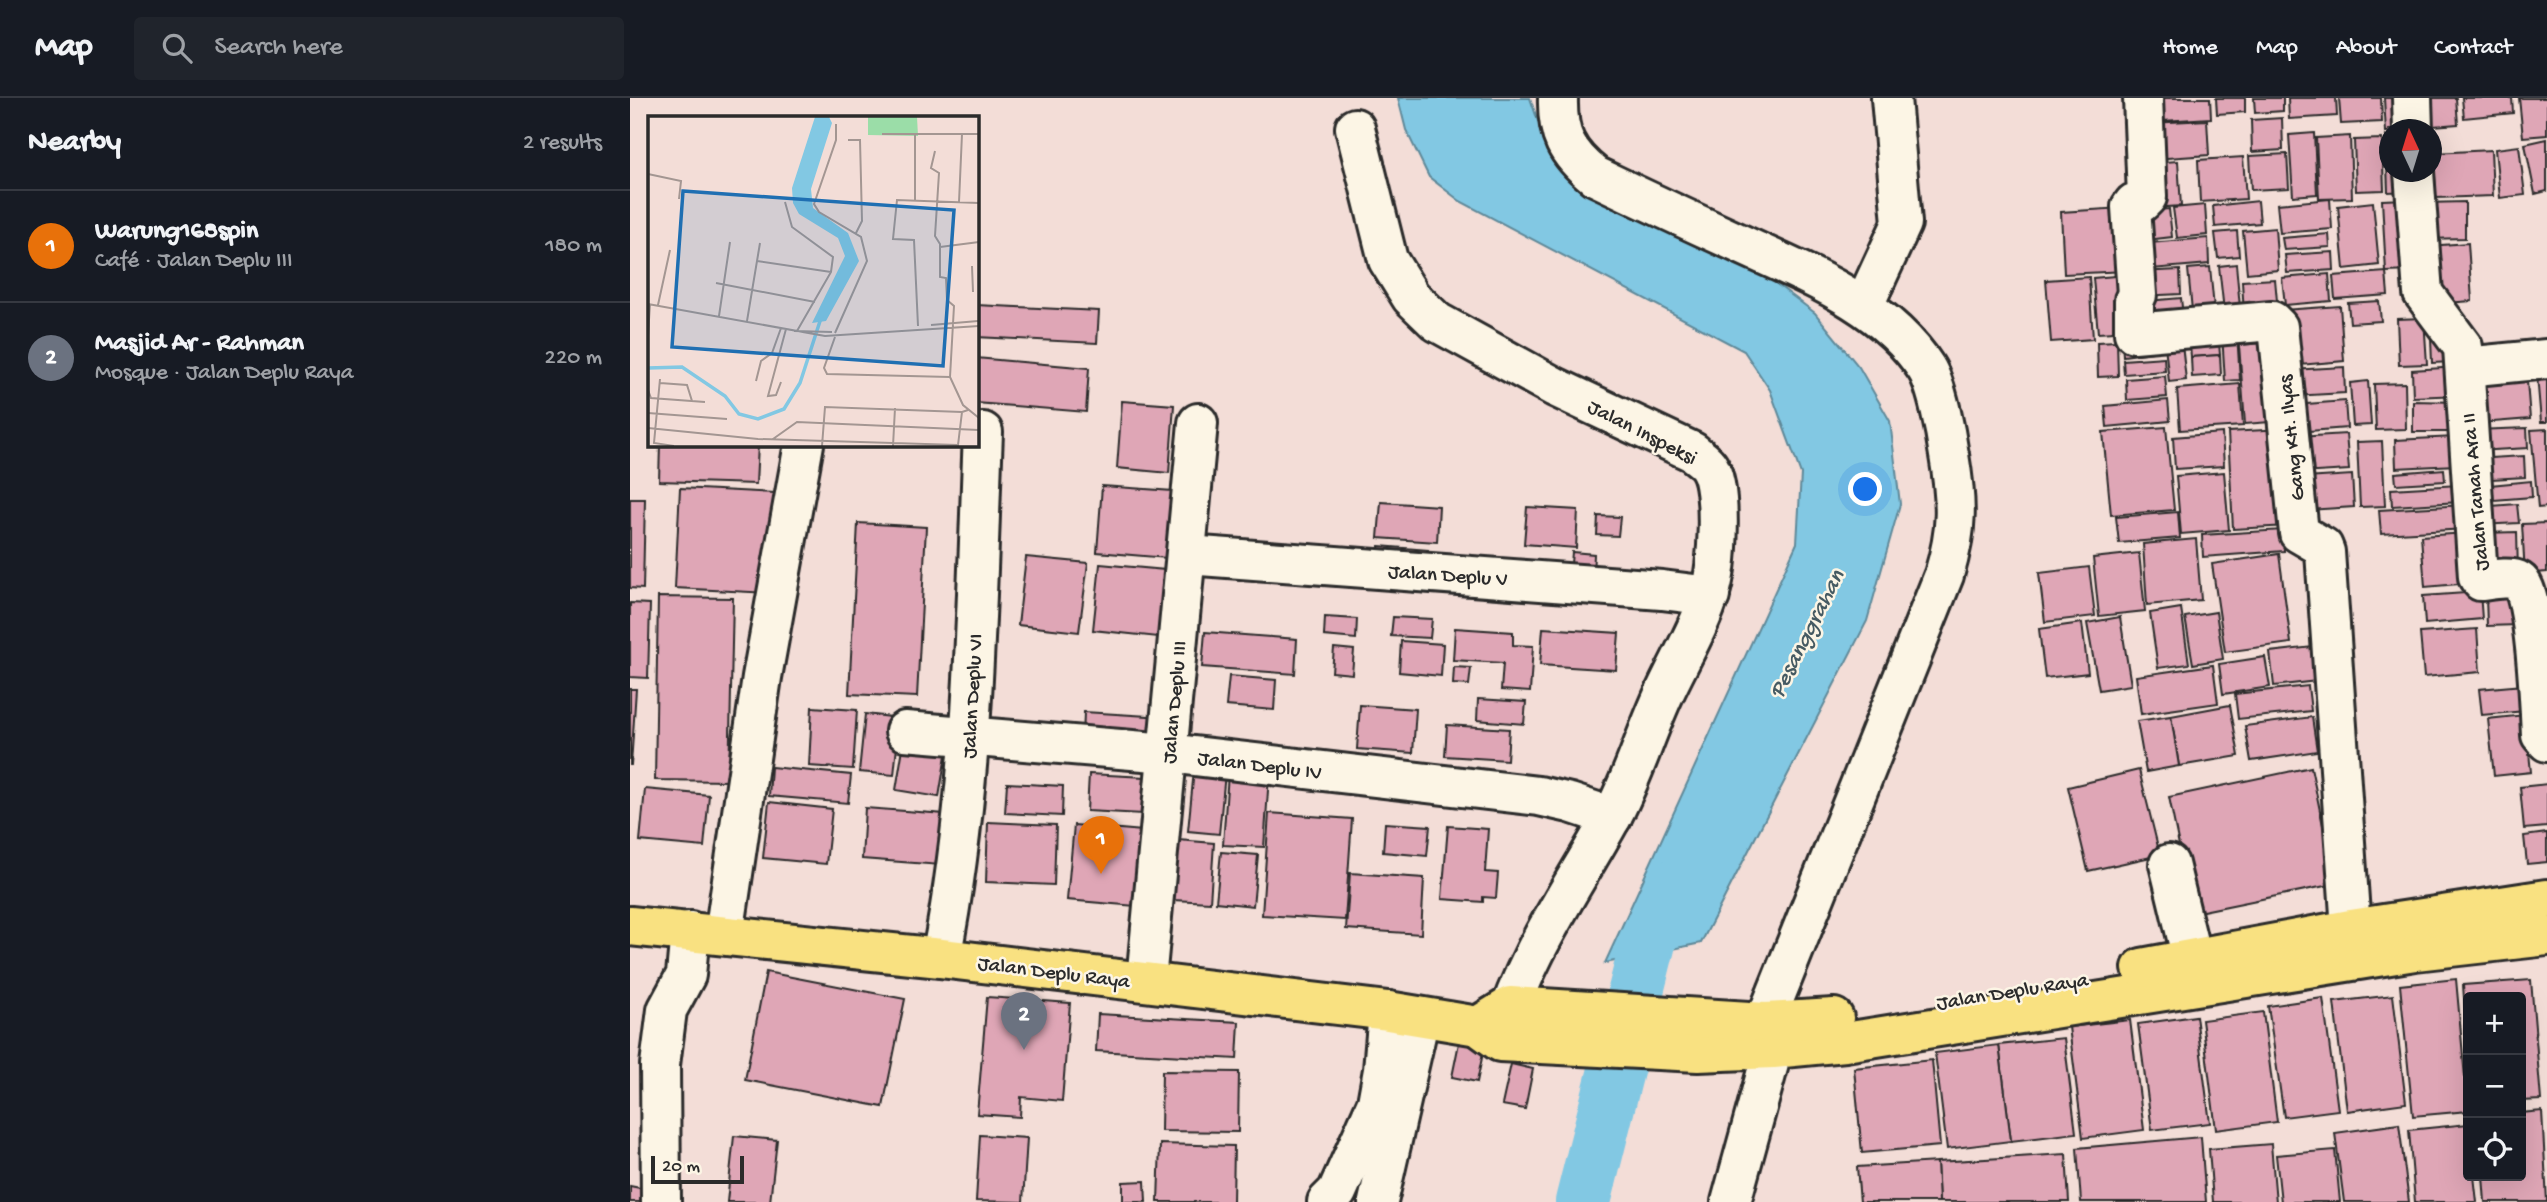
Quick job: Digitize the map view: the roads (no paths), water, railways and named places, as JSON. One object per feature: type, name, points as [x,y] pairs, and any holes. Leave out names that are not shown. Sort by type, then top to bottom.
[{"type":"main road","name":"Jalan Deplu Raya","points":[[630,926],[1146,981],[1404,1014],[1552,1047],[1698,1035],[1769,1036],[1845,1042],[2413,936],[2547,899]]},
{"type":"main road","name":"Jalan Deplu Raya","points":[[1769,1036],[1845,1017],[2192,959],[2351,929],[2413,936],[2547,936]]},
{"type":"main road","name":"Jalan Deplu Raya","points":[[1510,1006],[1557,1008],[1698,1035]]},
{"type":"main road","points":[[1489,1034],[1510,1006]]},
{"type":"street","points":[[1558,98],[1558,122],[1569,150],[1579,163],[1595,176],[1864,306],[1902,338],[1927,370],[1945,428],[1956,497],[1953,544],[1944,575],[1769,1036],[1731,1202]]},
{"type":"street","points":[[1864,306],[1902,223],[1891,98]]},
{"type":"street","name":"Gang KH. Ilyas","points":[[2143,98],[2147,197],[2131,207],[2137,295],[2134,300],[2134,333],[2272,321],[2278,327],[2299,533],[2323,547],[2325,552],[2351,929]]},
{"type":"street","points":[[2412,98],[2413,119]]},
{"type":"street","name":"Jalan Inspeksi","points":[[1355,128],[1388,260],[1411,297],[1437,322],[1555,387],[1693,453],[1709,467],[1716,489],[1718,531],[1715,575],[1710,596],[1663,695],[1612,817],[1526,966],[1510,1006]]},
{"type":"street","name":"Jalan Tanah Ara II","points":[[2415,182],[2423,293],[2463,347],[2478,577],[2481,581],[2514,579],[2522,585],[2536,641],[2541,735],[2547,742]]},
{"type":"street","points":[[2465,367],[2547,359]]},
{"type":"street","name":"Jalan Deplu III","points":[[1146,981],[1198,423]]},
{"type":"street","name":"Jalan Deplu VI","points":[[941,958],[948,923],[971,735],[983,432]]},
{"type":"street","points":[[661,1202],[660,1065],[667,1010],[707,933],[762,677],[804,446]]},
{"type":"street","name":"Jalan Deplu V","points":[[1187,555],[1662,590],[1710,596]]},
{"type":"street","name":"Jalan Deplu IV","points":[[905,731],[1168,753],[1539,796],[1612,817]]},
{"type":"street","points":[[2169,864],[2192,959]]},
{"type":"street","points":[[1326,1202],[1336,1192],[1377,1103],[1383,1070],[1404,1014]]},
{"type":"street","points":[[1378,1202],[1404,1014]]},
{"type":"water","points":[[1398,98],[1530,98],[1550,156],[1587,193],[1725,245],[1815,313],[1859,367],[1890,421],[1900,504],[1867,621],[1701,943],[1605,963],[1797,543],[1801,474],[1770,390],[1744,351],[1460,201],[1429,177],[1406,130]]},
{"type":"waterway","name":"Pesanggrahan","points":[[1583,1202],[1649,939],[1676,886]]},
{"type":"place","name":"Warung168spin","points":[[1101,874]]},
{"type":"place","name":"Masjid Ar - Rahman","points":[[1024,1050]]}]
